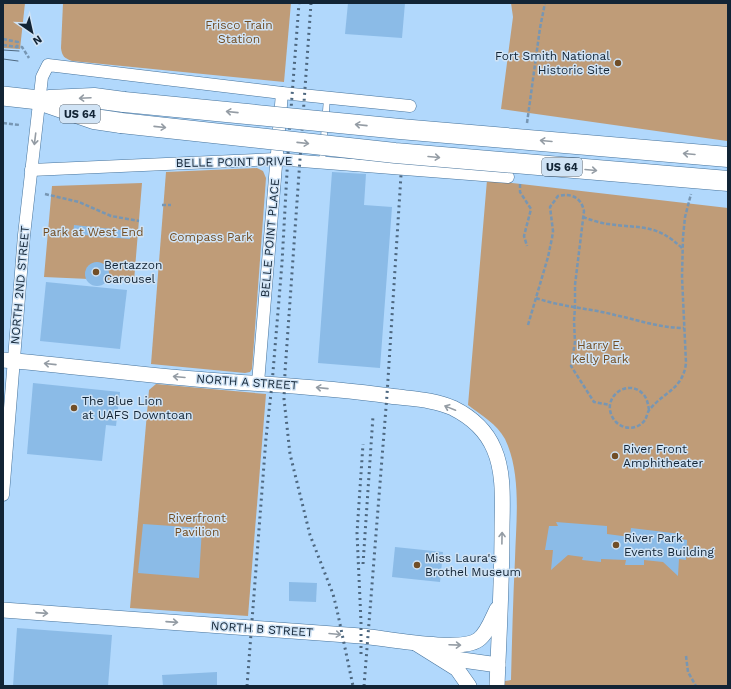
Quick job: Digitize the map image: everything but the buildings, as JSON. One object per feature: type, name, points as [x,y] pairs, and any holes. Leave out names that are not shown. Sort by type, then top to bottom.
[{"type":"highway","name":"US 64","points":[[39,100],[94,98],[392,128],[728,157]]},
{"type":"highway","name":"US 64","points":[[39,100],[94,119],[121,123],[395,153],[728,181]]},
{"type":"main road","name":"US 64","points":[[3,96],[39,100]]},
{"type":"street","name":"NORTH 2ND STREET","points":[[3,495],[8,360],[42,77],[48,65],[282,93]]},
{"type":"street","points":[[282,93],[410,106]]},
{"type":"street","name":"BELLE POINT PLACE","points":[[258,383],[282,93]]},
{"type":"street","name":"BELLE POINT DRIVE","points":[[32,170],[276,159],[508,177]]},
{"type":"street","name":"NORTH A STREET","points":[[8,360],[218,381],[296,385],[423,400],[452,408],[470,417],[482,429],[495,450],[501,471],[502,511],[497,686]]},
{"type":"street","name":"NORTH B STREET","points":[[3,610],[361,636],[416,644],[466,645],[478,640],[485,632],[500,605]]},
{"type":"street","points":[[416,644],[457,669],[469,686]]},
{"type":"street","points":[[436,656],[498,665]]},
{"type":"lane","points":[[322,163],[327,98]]},
{"type":"path","points":[[3,39],[18,42],[17,47]]},
{"type":"path","points":[[3,45],[22,47],[29,58]]},
{"type":"path","points":[[3,123],[20,124]]},
{"type":"path","points":[[649,410],[646,398],[642,393],[632,388],[620,390],[615,394],[610,405],[612,417],[617,423],[629,428],[640,425],[644,421],[649,410],[673,388],[685,373],[686,363],[682,277],[683,237],[685,217],[692,192]]},
{"type":"path","points":[[45,194],[79,202],[111,216],[139,221]]},
{"type":"path","points":[[528,325],[552,238],[553,231],[550,207],[558,196],[565,194],[573,195],[582,204],[584,218],[575,285],[575,342],[571,366],[594,402],[610,405]]},
{"type":"path","points":[[162,205],[171,205]]},
{"type":"path","points":[[584,218],[607,224],[644,227],[655,230],[664,234],[683,250]]},
{"type":"path","points":[[536,298],[549,303],[615,315],[649,324],[684,328]]},
{"type":"path","points":[[686,656],[688,672],[696,686]]},
{"type":"green space","points":[[3,3],[25,3],[20,49],[3,48]]},
{"type":"green space","name":"Frisco Train Station","points":[[63,3],[291,3],[284,82],[72,61],[64,56],[61,48]]},
{"type":"green space","name":"Fort Smith National Historic Site","points":[[511,3],[728,3],[727,141],[501,109],[513,17]]},
{"type":"green space","name":"Compass Park","points":[[257,168],[263,171],[266,178],[252,369],[250,372],[245,373],[151,364],[166,172]]},
{"type":"green space","name":"Harry E. Kelly Park","points":[[487,180],[728,208],[728,686],[505,686],[505,681],[511,680],[517,514],[514,467],[502,434],[493,424],[468,405]]},
{"type":"green space","name":"Park at West End","points":[[142,183],[134,281],[44,277],[52,186]]},
{"type":"green space","name":"Riverfront Pavilion","points":[[156,384],[266,394],[248,616],[130,608],[149,390]]},
{"type":"tram line","points":[[3,50],[19,51]]},
{"type":"tram line","points":[[3,59],[18,61]]},
{"type":"railway","points":[[247,686],[266,438],[282,263],[289,136],[299,3]]},
{"type":"railway","points":[[311,3],[284,399],[290,454],[310,535],[333,594],[353,686]]},
{"type":"railway","points":[[364,686],[387,395],[401,175]]},
{"type":"railway","points":[[363,564],[373,416]]},
{"type":"railway","points":[[361,654],[357,533],[363,444]]},
{"type":"place","name":"Fort Smith National Historic Site","points":[[618,63]]},
{"type":"place","name":"Bertazzon Carousel","points":[[96,272]]},
{"type":"place","name":"The Blue Lion at UAFS Downtoan","points":[[74,408]]},
{"type":"place","name":"River Front Amphitheater","points":[[615,456]]},
{"type":"place","name":"River Park Events Building","points":[[616,545]]},
{"type":"place","name":"Miss Laura's Brothel Museum","points":[[417,565]]}]
